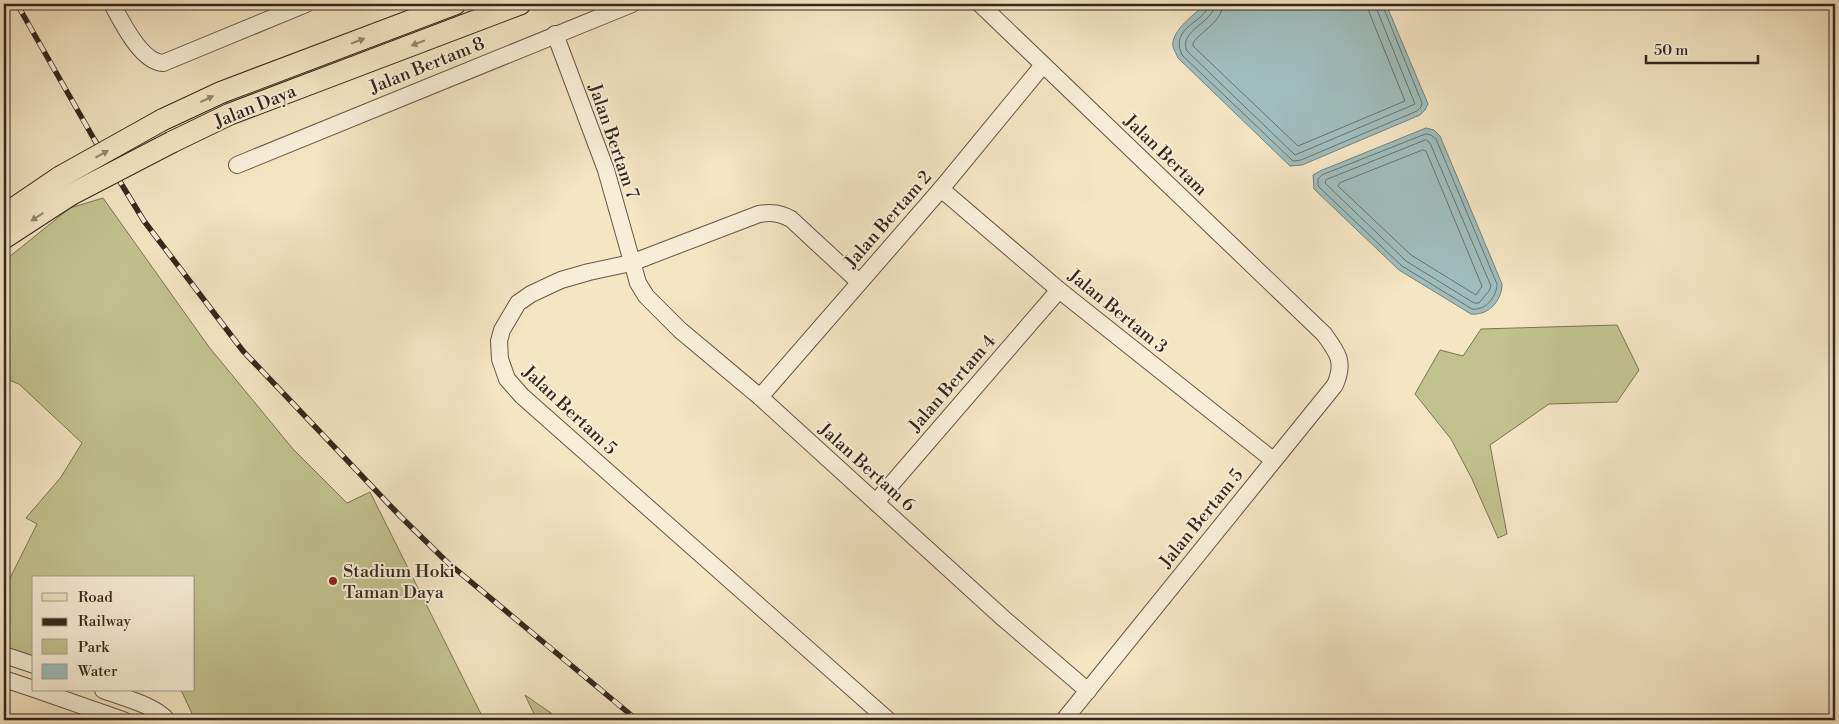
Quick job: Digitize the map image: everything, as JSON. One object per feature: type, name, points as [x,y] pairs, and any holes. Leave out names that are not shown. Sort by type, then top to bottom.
[{"type":"main road","name":"Jalan Daya","points":[[4,238],[65,186],[162,120],[222,92],[456,4]]},
{"type":"main road","name":"Jalan Daya","points":[[4,215],[65,186],[172,142],[230,114],[474,16],[520,4]]},
{"type":"street","points":[[112,4],[137,46],[156,63],[163,63],[306,4]]},
{"type":"street","points":[[456,4],[474,16]]},
{"type":"street","name":"Jalan Bertam 8","points":[[237,165],[632,4]]},
{"type":"street","name":"Jalan Bertam","points":[[980,4],[1324,334]]},
{"type":"street","name":"Jalan Bertam 7","points":[[555,34],[606,170],[631,263]]},
{"type":"street","name":"Jalan Bertam 2","points":[[760,397],[941,190],[1043,65]]},
{"type":"street","name":"Jalan Bertam 3","points":[[941,190],[1059,290],[1273,460]]},
{"type":"street","name":"Jalan Bertam 5","points":[[859,282],[791,218],[771,212],[760,214],[631,263],[561,280],[531,294],[518,303],[502,330],[499,341],[500,358],[507,379],[526,400],[888,720]]},
{"type":"street","name":"Jalan Bertam 6","points":[[631,263],[638,283],[646,296],[660,311],[760,397],[1003,618],[1088,691]]},
{"type":"street","name":"Jalan Bertam 4","points":[[876,502],[1059,290]]},
{"type":"street","name":"Jalan Bertam 5","points":[[1064,720],[1335,385],[1340,374],[1340,362],[1336,350],[1324,334]]},
{"type":"street","points":[[4,654],[32,664]]},
{"type":"street","points":[[4,678],[32,688]]},
{"type":"street","points":[[43,692],[123,720]]},
{"type":"street","points":[[108,692],[143,705],[161,714],[167,720]]},
{"type":"green space","points":[[103,198],[209,347],[293,449],[347,503],[370,492],[484,720],[195,720],[182,692],[195,692],[195,576],[32,576],[32,658],[4,650],[4,590],[37,524],[26,518],[61,477],[82,443],[19,384],[4,378],[4,261],[70,208]]},
{"type":"green space","points":[[1617,325],[1639,370],[1617,402],[1549,404],[1490,445],[1507,534],[1498,538],[1472,479],[1451,439],[1415,394],[1440,350],[1463,356],[1481,329]]},
{"type":"green space","points":[[525,695],[561,720],[537,720]]},
{"type":"water","points":[[1206,4],[1386,4],[1428,104],[1420,115],[1302,165],[1290,166],[1178,58],[1173,47],[1175,35]]},
{"type":"water","points":[[1426,128],[1434,130],[1440,136],[1502,284],[1497,301],[1483,313],[1471,314],[1399,270],[1314,189],[1313,175],[1320,171]]},
{"type":"railway","points":[[17,4],[94,139],[144,221],[243,351],[401,517],[447,562],[637,720]]},
{"type":"place","name":"Stadium Hoki Taman Daya","points":[[333,581]]}]
